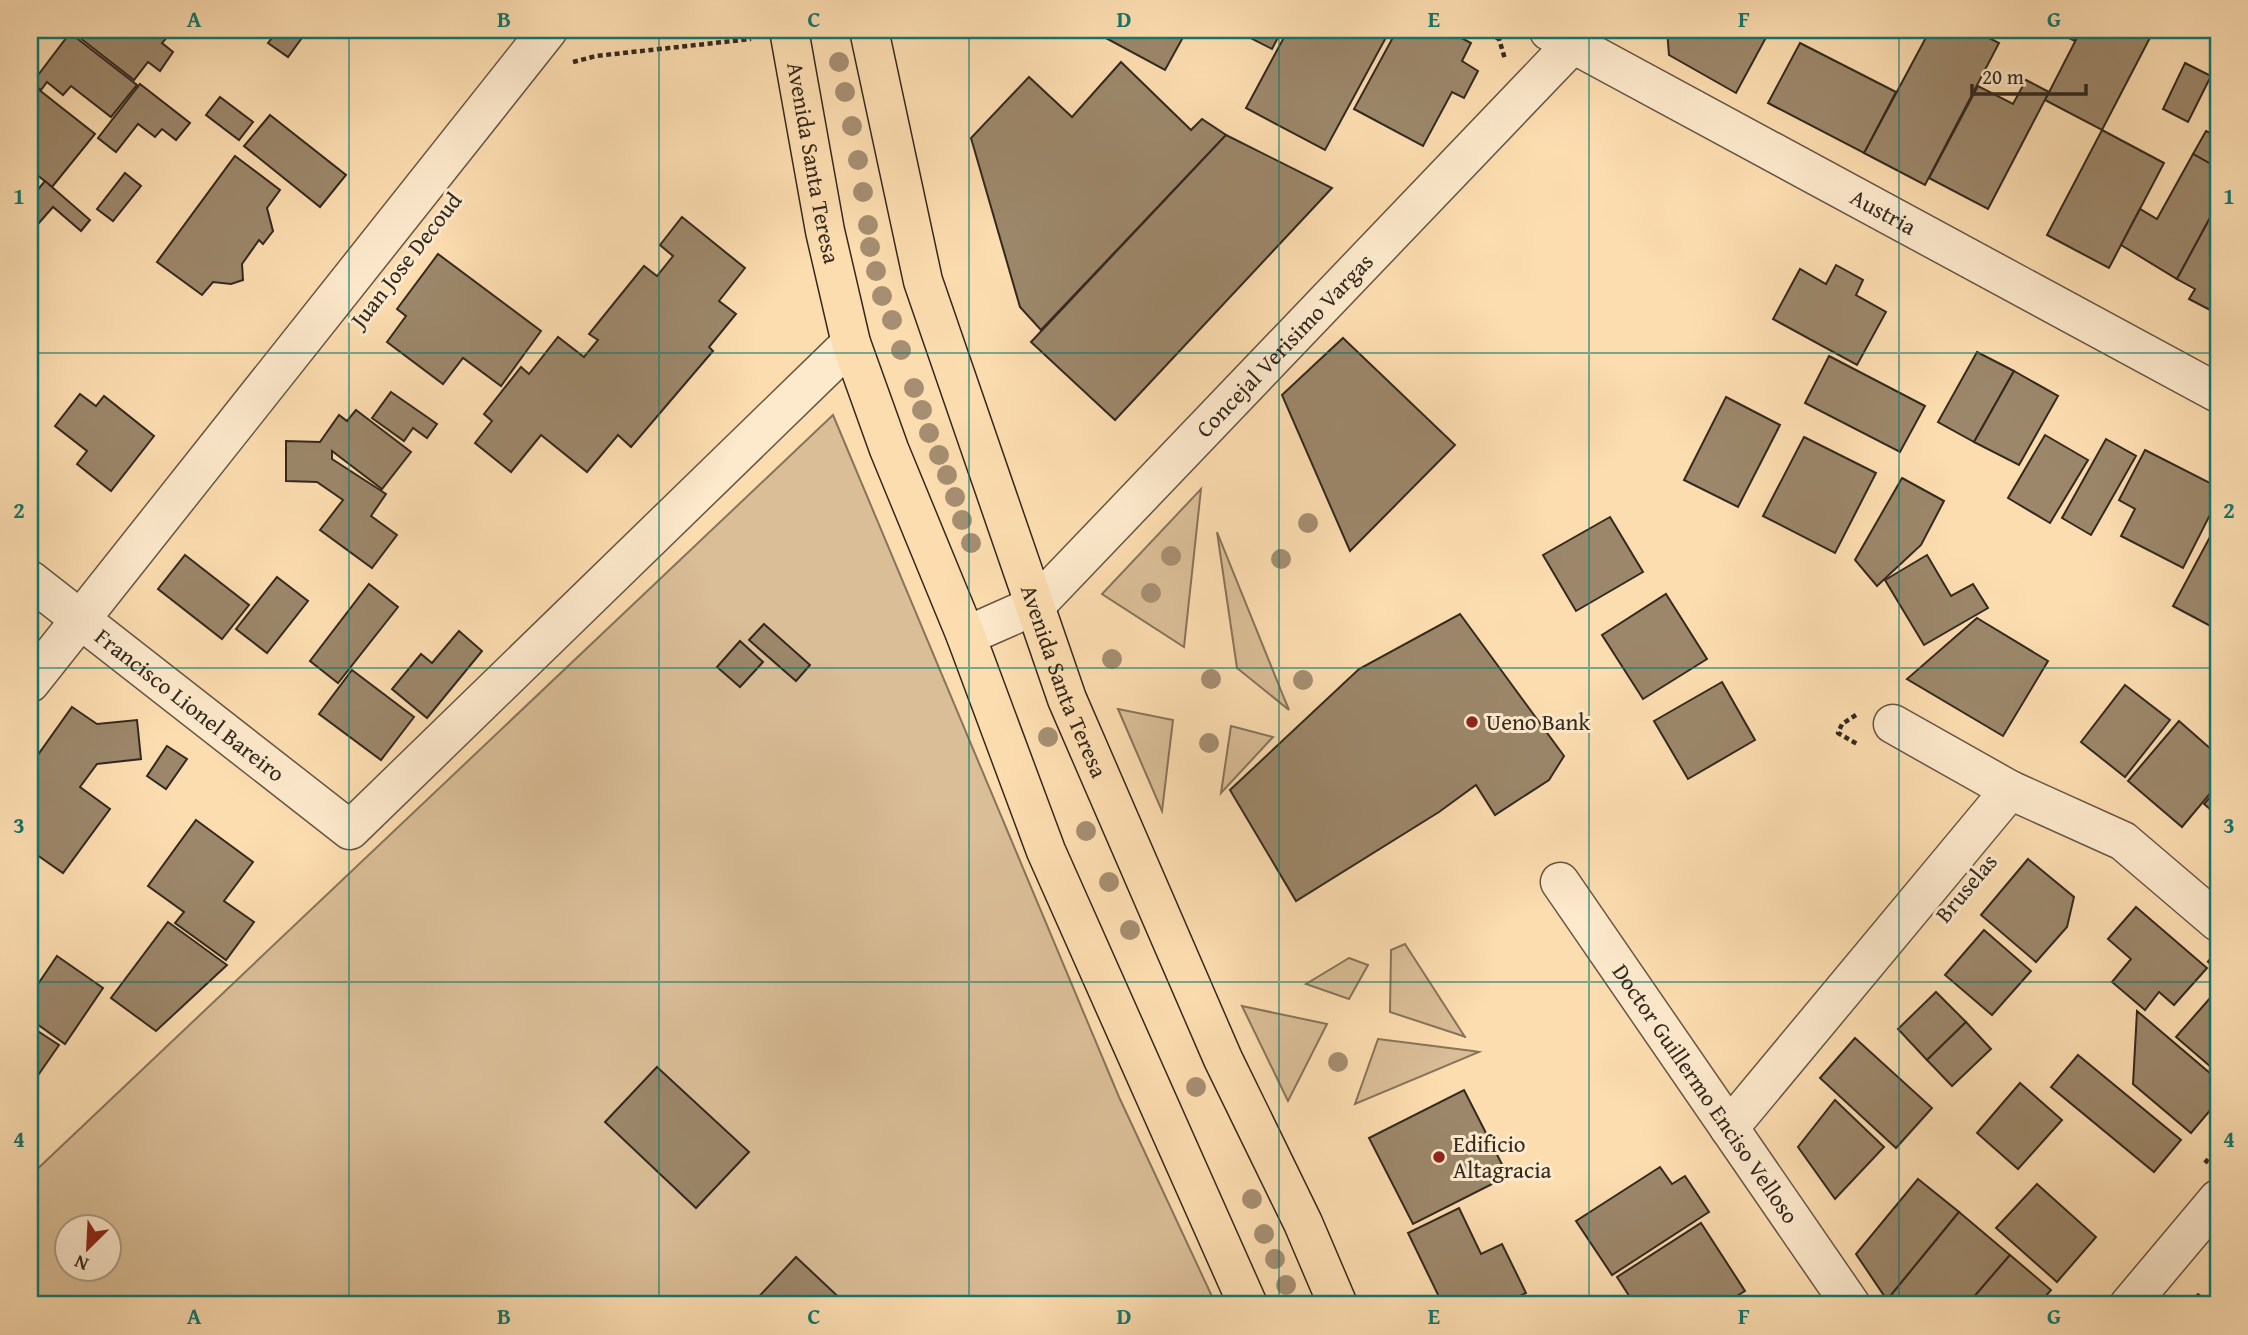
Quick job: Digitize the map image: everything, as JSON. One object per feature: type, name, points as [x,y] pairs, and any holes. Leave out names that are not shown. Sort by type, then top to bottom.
[{"type":"main road","name":"Avenida Santa Teresa","points":[[789,30],[825,231],[852,343],[889,449],[965,636],[1046,850],[1248,1305]]},
{"type":"main road","name":"Avenida Santa Teresa","points":[[869,30],[923,281],[1067,699],[1223,1059],[1303,1223],[1338,1305]]},
{"type":"street","name":"Juan Jose Decoud","points":[[30,683],[548,30]]},
{"type":"street","name":"Concejal Verisimo Vargas","points":[[965,636],[1036,605],[1568,34]]},
{"type":"street","name":"Austria","points":[[1568,34],[2218,393]]},
{"type":"street","name":"Francisco Lionel Bareiro","points":[[30,580],[350,830],[852,343]]},
{"type":"street","points":[[1893,724],[2011,790],[2123,841],[2208,937]]},
{"type":"street","name":"Bruselas","points":[[1729,1128],[2011,790]]},
{"type":"street","name":"Doctor Guillermo Enciso Velloso","points":[[1560,882],[1851,1305]]},
{"type":"street","points":[[2129,1305],[2218,1199]]},
{"type":"path","points":[[1499,39],[1507,31]]},
{"type":"path","points":[[571,62],[596,56],[752,39]]},
{"type":"path","points":[[596,47],[596,56]]},
{"type":"path","points":[[2208,937],[2218,969]]},
{"type":"shaded area","points":[[833,415],[1119,1097],[1216,1305],[30,1305],[30,1176]]},
{"type":"shaded area","points":[[1201,489],[1184,647],[1102,594]]},
{"type":"shaded area","points":[[1217,532],[1282,693],[1289,710],[1237,668]]},
{"type":"shaded area","points":[[1118,709],[1173,720],[1162,811]]},
{"type":"shaded area","points":[[1231,726],[1273,737],[1221,793]]},
{"type":"shaded area","points":[[1405,944],[1465,1037],[1390,1012],[1391,950]]},
{"type":"shaded area","points":[[1349,958],[1368,965],[1349,999],[1306,984]]},
{"type":"shaded area","points":[[1242,1006],[1327,1024],[1288,1101]]},
{"type":"shaded area","points":[[1378,1039],[1473,1051],[1479,1052],[1355,1104]]},
{"type":"building","points":[[79,30],[173,30],[162,43],[173,52],[160,71],[148,62],[134,80],[75,34]]},
{"type":"building","points":[[278,30],[297,30],[304,35],[288,57],[268,43]]},
{"type":"building","points":[[1091,30],[1187,30],[1165,70]]},
{"type":"building","points":[[1235,30],[1282,30],[1272,49]]},
{"type":"building","points":[[1288,30],[1390,30],[1325,150],[1246,108]]},
{"type":"building","points":[[1397,30],[1446,30],[1471,43],[1462,61],[1478,71],[1464,98],[1452,92],[1423,146],[1354,109]]},
{"type":"building","points":[[1667,30],[1770,30],[1736,93],[1669,55]]},
{"type":"building","points":[[1930,30],[1973,30],[1999,43],[1925,185],[1864,153]]},
{"type":"building","points":[[2052,30],[2081,30],[2075,41]]},
{"type":"building","points":[[2081,30],[2154,30],[2102,130],[2045,100]]},
{"type":"building","points":[[70,33],[137,85],[111,117],[71,86],[63,95],[47,82],[41,90],[32,83]]},
{"type":"building","points":[[1800,43],[1896,92],[1864,153],[1768,103]]},
{"type":"building","points":[[1121,62],[1191,130],[1202,119],[1226,135],[1041,330],[1020,307],[971,138],[1029,77],[1072,117]]},
{"type":"building","points":[[2185,63],[2211,76],[2188,122],[2163,109]]},
{"type":"building","points":[[2026,80],[2049,92],[1988,209],[1929,178],[1978,86],[2013,104]]},
{"type":"building","points":[[140,84],[190,123],[176,140],[162,129],[155,137],[138,124],[116,152],[98,138]]},
{"type":"building","points":[[38,89],[95,134],[52,187],[30,169],[30,100]]},
{"type":"building","points":[[220,97],[253,122],[239,140],[206,115]]},
{"type":"building","points":[[270,115],[346,175],[320,207],[244,146]]},
{"type":"building","points":[[2102,130],[2164,163],[2109,268],[2047,235]]},
{"type":"building","points":[[2206,131],[2218,137],[2218,168],[2193,154]]},
{"type":"building","points":[[1226,135],[1332,188],[1115,420],[1031,342]]},
{"type":"building","points":[[2193,154],[2218,168],[2218,203],[2177,279],[2121,245],[2140,209],[2157,219]]},
{"type":"building","points":[[235,156],[280,190],[267,208],[273,231],[263,244],[259,240],[242,264],[243,280],[231,284],[213,282],[202,295],[157,262]]},
{"type":"building","points":[[125,173],[141,186],[113,221],[97,209]]},
{"type":"building","points":[[45,181],[90,220],[81,231],[53,207],[30,233],[30,199]]},
{"type":"building","points":[[2218,203],[2218,314],[2189,299],[2195,289],[2177,279]]},
{"type":"building","points":[[682,217],[745,268],[719,301],[736,314],[709,347],[713,351],[631,447],[618,435],[587,472],[541,435],[511,472],[475,443],[492,421],[484,414],[521,367],[529,374],[558,337],[584,357],[598,340],[589,334],[644,266],[657,276],[673,256],[660,245]]},
{"type":"building","points":[[438,254],[541,331],[501,386],[463,358],[443,384],[387,342],[406,316],[397,309]]},
{"type":"building","points":[[1836,265],[1863,280],[1856,295],[1886,312],[1857,365],[1773,319],[1800,269],[1826,284]]},
{"type":"building","points":[[1343,338],[1455,445],[1350,551],[1282,395]]},
{"type":"building","points":[[1977,352],[2014,371],[1974,442],[1938,422]]},
{"type":"building","points":[[1829,356],[1925,406],[1900,452],[1805,403]]},
{"type":"building","points":[[2014,371],[2058,396],[2019,465],[1974,442]]},
{"type":"building","points":[[391,392],[437,424],[427,438],[413,428],[404,441],[372,418]]},
{"type":"building","points":[[80,394],[96,406],[104,396],[154,436],[111,491],[77,464],[87,451],[55,426]]},
{"type":"building","points":[[1726,397],[1780,425],[1738,507],[1684,480]]},
{"type":"building","points":[[356,410],[411,452],[382,489],[332,451],[332,459],[386,494],[371,516],[397,535],[372,568],[320,530],[343,500],[317,482],[286,481],[286,441],[320,442],[339,415],[347,421]]},
{"type":"building","points":[[2045,435],[2088,460],[2050,523],[2008,498]]},
{"type":"building","points":[[1804,437],[1876,473],[1835,553],[1763,516]]},
{"type":"building","points":[[2106,439],[2136,456],[2091,535],[2062,518]]},
{"type":"building","points":[[2145,450],[2218,487],[2218,499],[2183,568],[2121,536],[2135,509],[2119,500]]},
{"type":"building","points":[[1902,478],[1944,501],[1921,545],[1877,586],[1855,560]]},
{"type":"building","points":[[1610,517],[1643,572],[1576,611],[1543,555]]},
{"type":"building","points":[[2218,522],[2218,630],[2173,606]]},
{"type":"building","points":[[185,555],[249,605],[222,639],[158,589]]},
{"type":"building","points":[[1927,555],[1951,596],[1973,584],[1988,608],[1924,645],[1885,580]]},
{"type":"building","points":[[277,577],[308,601],[267,653],[236,629]]},
{"type":"building","points":[[369,584],[398,607],[338,683],[310,661]]},
{"type":"building","points":[[1666,594],[1707,659],[1643,699],[1602,635]]},
{"type":"building","points":[[1460,614],[1564,756],[1549,780],[1495,815],[1476,785],[1439,812],[1296,901],[1230,790],[1359,669]]},
{"type":"building","points":[[1977,618],[2048,661],[2003,736],[1907,679]]},
{"type":"building","points":[[764,624],[810,665],[796,681],[749,640]]},
{"type":"building","points":[[459,631],[482,651],[427,718],[392,689],[421,654],[432,663]]},
{"type":"building","points":[[740,641],[763,662],[740,687],[717,667]]},
{"type":"building","points":[[352,670],[414,717],[381,760],[319,714]]},
{"type":"building","points":[[1722,682],[1755,740],[1688,779],[1654,721]]},
{"type":"building","points":[[2125,685],[2170,720],[2125,777],[2081,742]]},
{"type":"building","points":[[72,707],[97,724],[137,720],[141,759],[97,764],[80,787],[110,809],[63,873],[30,850],[30,766]]},
{"type":"building","points":[[2179,721],[2212,750],[2218,743],[2218,784],[2182,827],[2128,781]]},
{"type":"building","points":[[167,746],[187,759],[166,789],[147,776]]},
{"type":"building","points":[[2218,788],[2218,816],[2204,804]]},
{"type":"building","points":[[196,820],[253,862],[224,901],[254,922],[226,960],[175,923],[184,912],[148,886]]},
{"type":"building","points":[[2028,859],[2074,897],[2067,927],[2036,962],[1981,915]]},
{"type":"building","points":[[2136,907],[2207,968],[2174,1005],[2159,992],[2145,1010],[2112,982],[2131,959],[2108,939]]},
{"type":"building","points":[[168,922],[227,965],[156,1031],[111,998]]},
{"type":"building","points":[[1984,930],[2031,971],[1992,1015],[1945,975]]},
{"type":"building","points":[[57,956],[103,988],[65,1044],[30,1019],[30,996]]},
{"type":"building","points":[[2218,989],[2218,1073],[2176,1037]]},
{"type":"building","points":[[1936,992],[1966,1022],[1927,1060],[1898,1029]]},
{"type":"building","points":[[2137,1011],[2218,1080],[2218,1101],[2191,1133],[2133,1084]]},
{"type":"building","points":[[1966,1022],[1991,1049],[1952,1086],[1927,1060]]},
{"type":"building","points":[[30,1026],[59,1045],[32,1084],[30,1082]]},
{"type":"building","points":[[1855,1038],[1932,1108],[1896,1148],[1820,1078]]},
{"type":"building","points":[[2078,1055],[2181,1140],[2154,1172],[2051,1087]]},
{"type":"building","points":[[657,1067],[749,1152],[696,1208],[605,1122]]},
{"type":"building","points":[[2020,1083],[2062,1120],[2018,1169],[1977,1133]]},
{"type":"building","name":"Edificio Altagracia","points":[[1464,1090],[1508,1176],[1413,1224],[1369,1138]]},
{"type":"building","points":[[1835,1100],[1884,1147],[1835,1199],[1798,1147]]},
{"type":"building","points":[[1660,1167],[1672,1184],[1685,1176],[1709,1212],[1612,1275],[1576,1221]]},
{"type":"building","points":[[1918,1179],[1959,1212],[1887,1300],[1856,1254]]},
{"type":"building","points":[[2037,1184],[2096,1237],[2057,1282],[1996,1228]]},
{"type":"building","points":[[1459,1208],[1481,1254],[1502,1244],[1526,1293],[1502,1305],[1443,1305],[1408,1233]]},
{"type":"building","points":[[1959,1212],[2010,1255],[1967,1305],[1891,1305],[1887,1300]]},
{"type":"building","points":[[1701,1223],[1745,1291],[1722,1305],[1635,1305],[1617,1277]]},
{"type":"building","points":[[2010,1255],[2051,1290],[2038,1305],[1967,1305]]},
{"type":"building","points":[[796,1257],[847,1305],[751,1305]]},
{"type":"building","points":[[2198,1294],[2212,1305],[2188,1305]]},
{"type":"place","name":"Ueno Bank","points":[[1472,722]]},
{"type":"place","name":"Edificio Altagracia","points":[[1439,1157]]}]
